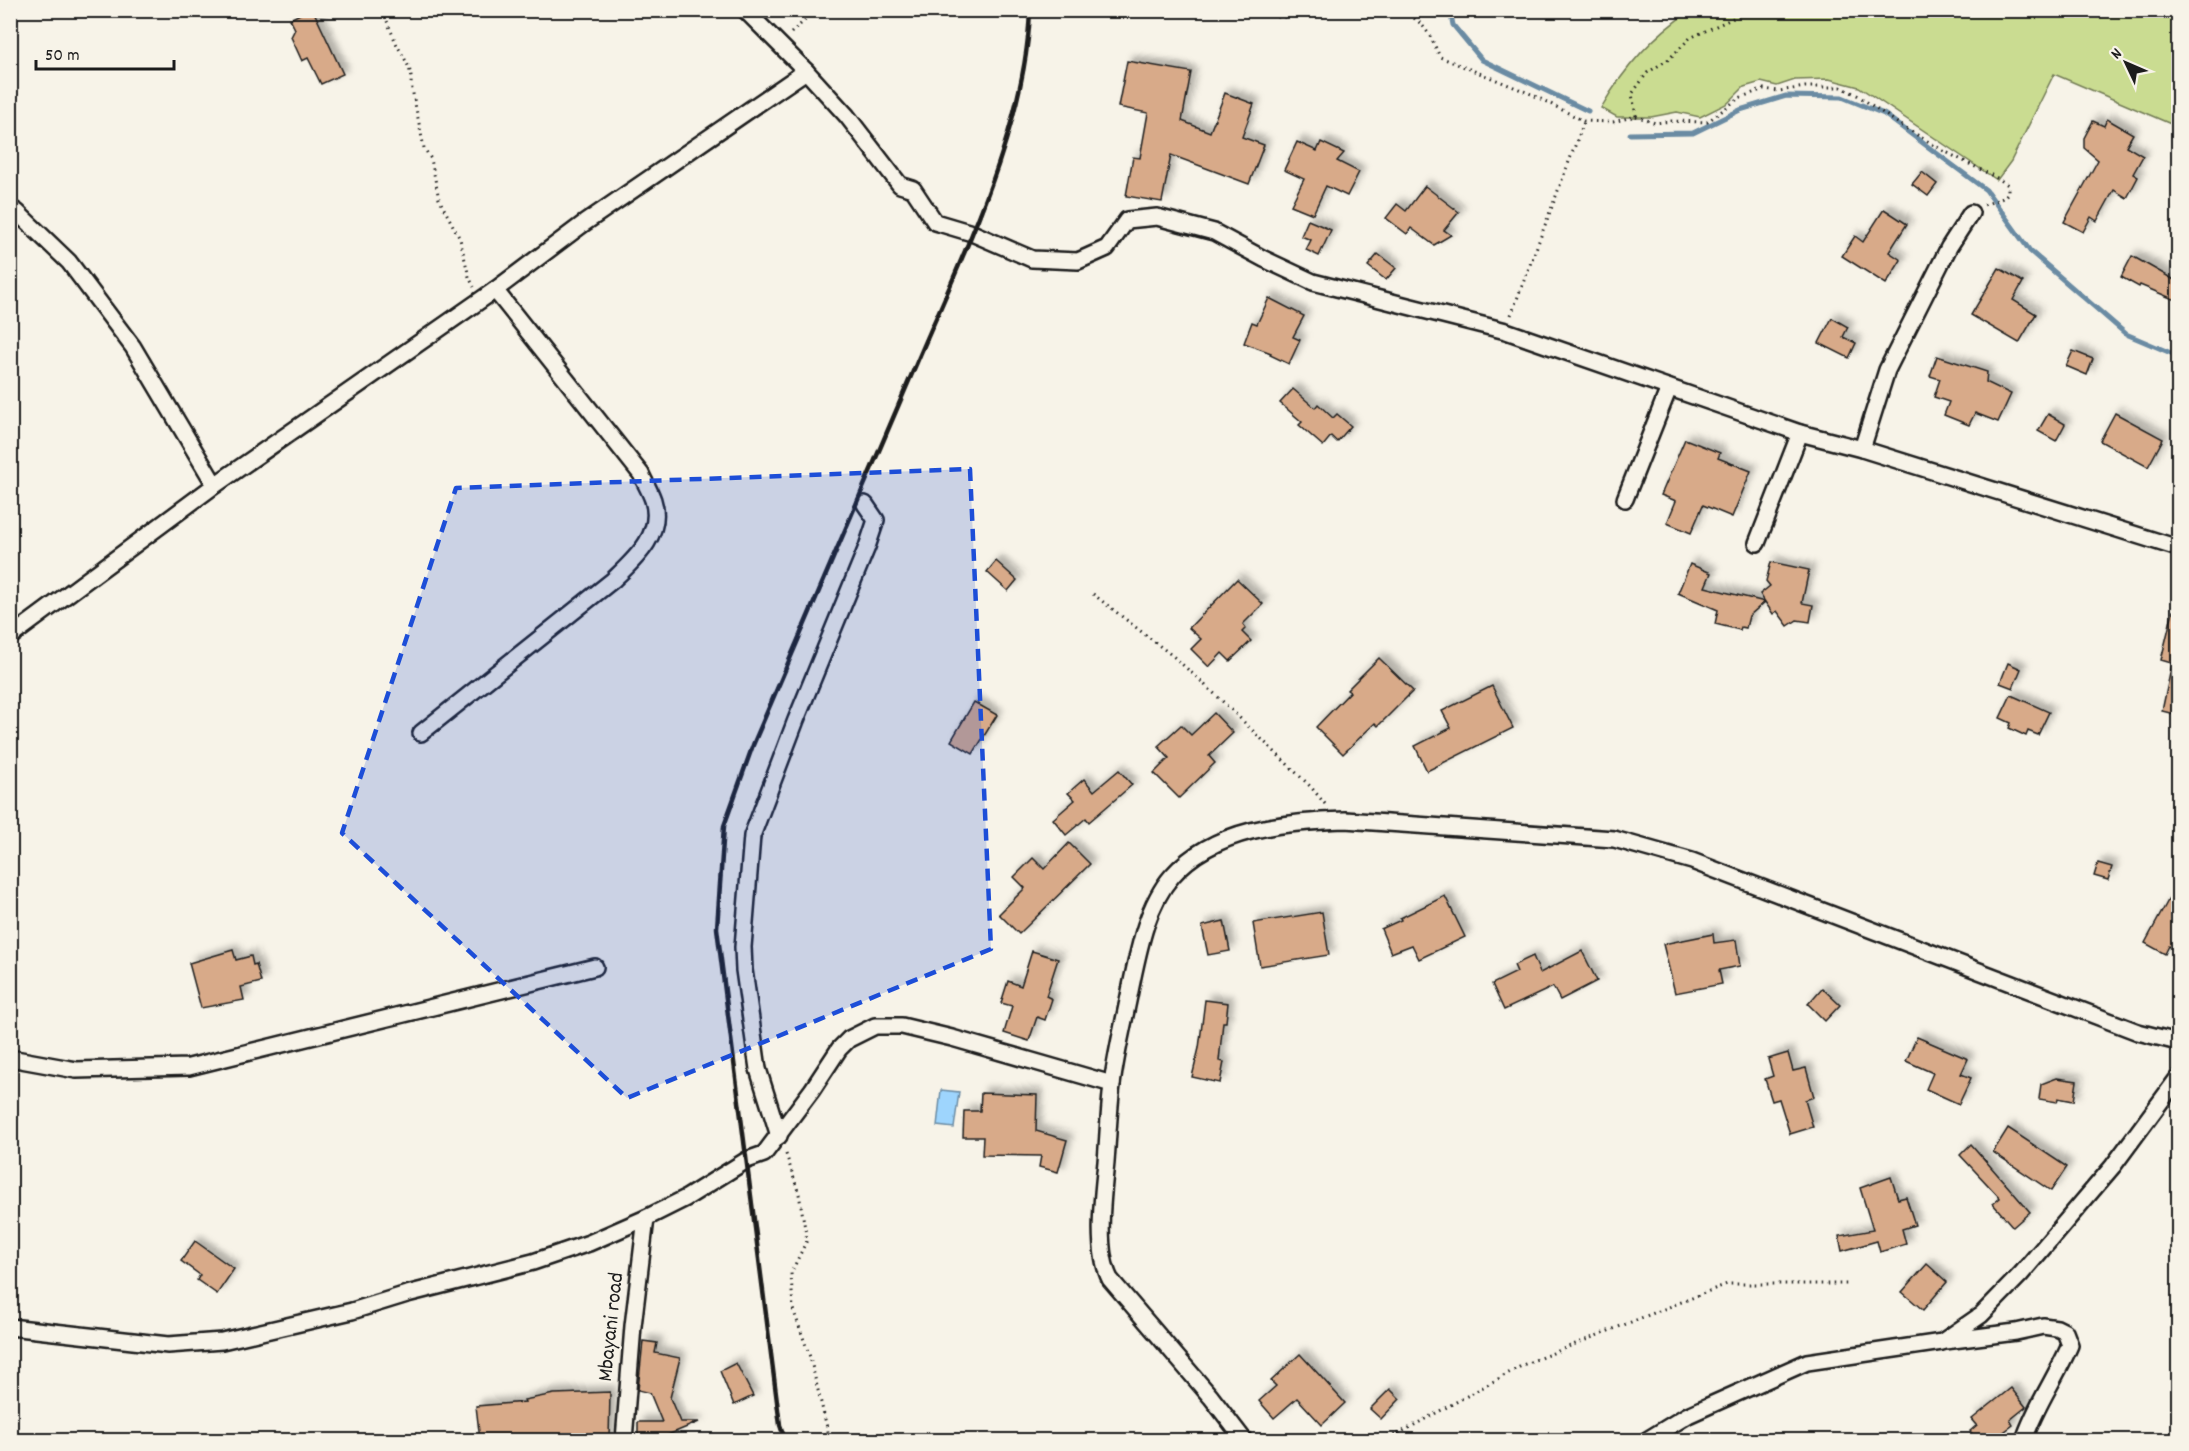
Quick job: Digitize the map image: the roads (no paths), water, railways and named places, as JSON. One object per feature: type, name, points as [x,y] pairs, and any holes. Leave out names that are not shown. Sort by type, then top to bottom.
[{"type":"street","points":[[745,10],[806,70],[847,116],[900,185],[914,189],[935,222],[972,233],[1032,259],[1078,261],[1107,248],[1127,220],[1157,217],[1214,232],[1313,282],[1506,331],[1800,434],[1862,449],[2178,548]]},
{"type":"street","points":[[10,637],[215,485],[806,70]]},
{"type":"street","points":[[10,208],[69,262],[133,347],[215,485]]},
{"type":"street","points":[[1862,449],[1887,370],[1949,247],[1971,213]]},
{"type":"street","points":[[421,733],[613,580],[641,554],[654,527],[654,502],[641,474],[495,290]]},
{"type":"street","points":[[1625,499],[1669,388]]},
{"type":"street","points":[[1757,543],[1800,434]]},
{"type":"street","points":[[779,1136],[758,1069],[744,970],[743,947],[752,836],[870,538],[876,520],[865,504]]},
{"type":"street","points":[[1244,1440],[1211,1397],[1110,1279],[1105,1269],[1102,1252],[1112,1084],[1137,958],[1158,897],[1172,876],[1189,860],[1221,841],[1260,828],[1339,820],[1614,839],[1692,861],[2138,1032],[2178,1042]]},
{"type":"street","points":[[11,1054],[76,1070],[189,1067],[595,967]]},
{"type":"street","points":[[10,1327],[168,1345],[222,1341],[352,1311],[407,1294],[533,1262],[589,1243],[686,1198],[747,1160],[764,1154],[839,1049],[849,1039],[875,1026],[902,1026],[952,1038],[1112,1084]]},
{"type":"street","points":[[1942,1342],[1981,1315],[2006,1291],[2113,1166],[2178,1078]]},
{"type":"street","name":"Mbayani road","points":[[624,1440],[633,1326],[646,1218]]},
{"type":"street","points":[[1647,1440],[1688,1415],[1807,1362],[2016,1332],[2043,1326],[2057,1328],[2065,1332],[2070,1345],[2056,1376],[2037,1407],[2024,1440]]},
{"type":"water","points":[[941,1090],[959,1092],[954,1128],[937,1126]]},
{"type":"waterway","points":[[1450,10],[1453,25],[1482,60],[1588,111]]},
{"type":"waterway","points":[[1630,134],[1693,133],[1740,110],[1786,96],[1842,97],[1884,114],[1986,190],[2030,251],[2126,334],[2178,356]]},
{"type":"railway","points":[[785,1440],[780,1425],[717,928],[724,826],[753,745],[954,278],[989,190],[1005,145],[1017,100],[1026,55],[1030,10]]}]
